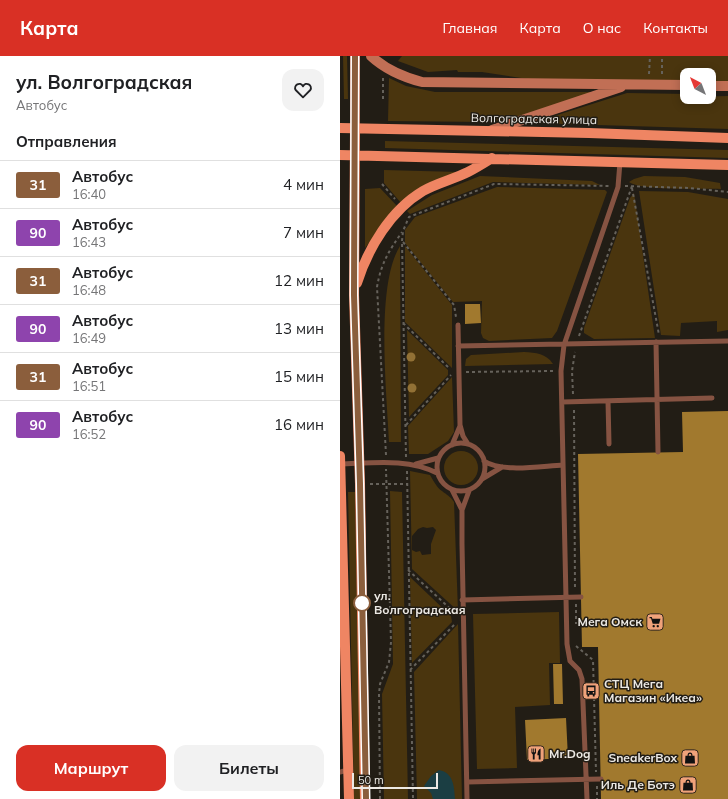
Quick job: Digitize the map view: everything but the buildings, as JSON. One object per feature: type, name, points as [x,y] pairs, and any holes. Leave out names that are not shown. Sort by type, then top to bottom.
[{"type":"main road","points":[[355,56],[354,295],[366,799]]},
{"type":"main road","points":[[371,56],[385,68],[396,74],[422,82],[680,85]]},
{"type":"main road","points":[[487,132],[629,84]]},
{"type":"main road","points":[[716,86],[728,86]]},
{"type":"main road","name":"Волгоградская улица","points":[[340,128],[590,133],[728,138]]},
{"type":"main road","points":[[340,155],[728,165]]},
{"type":"main road","points":[[354,295],[363,264],[378,239],[402,207],[423,191],[470,171],[493,158]]},
{"type":"main road","points":[[340,456],[344,771],[349,799]]},
{"type":"lane","points":[[587,799],[588,779],[582,679],[579,670],[573,666],[568,656],[561,371],[564,345],[618,186],[620,162]]},
{"type":"lane","points":[[458,325],[458,372],[460,425],[462,436],[468,444],[478,450],[484,461],[486,469],[482,479],[469,491],[462,510],[462,600],[467,799]]},
{"type":"lane","points":[[458,346],[728,341]]},
{"type":"lane","points":[[656,342],[658,452]]},
{"type":"lane","points":[[562,402],[712,398]]},
{"type":"lane","points":[[608,400],[608,444]]},
{"type":"lane","points":[[452,445],[460,425]]},
{"type":"lane","points":[[462,510],[452,490],[443,483],[437,473],[436,466],[438,458],[445,449],[452,445],[468,444]]},
{"type":"lane","points":[[340,464],[415,464],[438,458]]},
{"type":"lane","points":[[484,461],[491,465],[502,467],[563,465]]},
{"type":"lane","points":[[415,464],[437,473]]},
{"type":"lane","points":[[482,479],[502,467]]},
{"type":"lane","points":[[452,490],[469,491]]},
{"type":"lane","points":[[462,600],[578,597]]},
{"type":"lane","points":[[467,782],[599,779]]},
{"type":"path","points":[[649,85],[650,56]]},
{"type":"path","points":[[661,85],[662,56]]},
{"type":"path","points":[[383,101],[384,81]]},
{"type":"path","points":[[380,799],[378,694],[380,684],[389,662],[390,642],[386,463],[377,287],[380,271],[386,256],[403,231],[409,216],[494,184],[632,186],[689,188],[728,192]]},
{"type":"path","points":[[632,186],[660,336],[656,342]]},
{"type":"path","points":[[576,344],[632,186]]},
{"type":"path","points":[[403,231],[403,323],[406,426],[451,376],[451,369],[403,323]]},
{"type":"path","points":[[402,241],[454,305],[458,325]]},
{"type":"path","points":[[574,358],[572,371],[578,597],[576,625]]},
{"type":"path","points":[[458,372],[572,371]]},
{"type":"path","points":[[368,484],[407,484],[407,570],[413,799]]},
{"type":"path","points":[[407,570],[457,615]]},
{"type":"path","points":[[410,670],[457,622]]},
{"type":"path","points":[[576,639],[576,646],[593,660],[599,779],[597,799]]},
{"type":"shaded area","points":[[343,56],[347,56],[348,99],[344,99]]},
{"type":"shaded area","points":[[402,56],[728,56],[728,82],[716,81],[716,68],[680,68],[680,81],[528,79],[482,72],[458,72],[457,70],[428,72],[398,61]]},
{"type":"shaded area","points":[[389,78],[406,86],[435,92],[595,92],[507,120],[485,122],[388,121]]},
{"type":"shaded area","points":[[627,93],[680,94],[680,104],[716,104],[716,96],[728,96],[728,129],[532,123]]},
{"type":"shaded area","points":[[385,141],[728,150],[728,158],[385,148]]},
{"type":"shaded area","points":[[384,170],[459,172],[401,203],[384,183]]},
{"type":"shaded area","points":[[480,176],[592,181],[600,185],[493,182],[410,214],[407,211],[432,195]]},
{"type":"shaded area","points":[[644,176],[685,177],[720,183],[721,189],[659,188],[636,185],[629,182]]},
{"type":"shaded area","points":[[497,187],[605,190],[607,192],[557,331],[552,338],[489,341],[483,338],[481,333],[482,301],[453,302],[405,243],[405,230],[415,217]]},
{"type":"shaded area","points":[[380,188],[397,206],[365,248],[365,189]]},
{"type":"shaded area","points":[[639,191],[688,192],[728,199],[728,330],[717,332],[717,321],[681,323],[680,336],[661,335]]},
{"type":"shaded area","points":[[634,193],[655,338],[594,339],[584,333],[584,328],[630,198]]},
{"type":"shaded area","points":[[400,246],[401,442],[389,442],[384,341],[385,313],[387,287],[392,264]]},
{"type":"shaded area","points":[[405,246],[452,305],[452,368],[405,322]]},
{"type":"shaded area","points":[[407,330],[448,370],[448,375],[409,417]]},
{"type":"shaded area","points":[[524,352],[537,353],[550,360],[553,364],[465,366],[466,359],[471,355]]},
{"type":"shaded area","points":[[452,377],[454,432],[448,441],[428,454],[409,454],[408,426]]},
{"type":"shaded area","points":[[461,451],[473,456],[478,468],[473,480],[461,485],[449,480],[444,468],[449,456]]},
{"type":"shaded area","points":[[410,471],[430,475],[438,488],[454,502],[458,611],[412,569]],"holes":[[[423,527],[433,527],[436,530],[431,544],[431,554],[422,555],[420,551],[416,552],[412,550],[412,536],[418,529]]]},
{"type":"shaded area","points":[[390,491],[402,492],[408,799],[384,799],[382,694],[393,664]]},
{"type":"shaded area","points":[[348,492],[355,492],[361,799],[354,799]]},
{"type":"shaded area","points":[[410,577],[451,616],[452,622],[412,663]]},
{"type":"shaded area","points":[[559,612],[560,663],[549,663],[550,705],[515,707],[517,768],[477,769],[473,614]]},
{"type":"shaded area","points":[[458,624],[462,799],[417,799],[414,672]]},
{"type":"water","points":[[439,770],[448,774],[450,777],[455,799],[433,799],[431,793],[424,786],[431,776]]},
{"type":"bus line","name":"31","points":[[355,56],[354,295],[360,484],[366,799]]},
{"type":"place","name":"ул. Волгоградская","points":[[362,603]]},
{"type":"place","name":"Мега Омск","points":[[655,622]]},
{"type":"place","name":"СТЦ Мега Магазин «Икеа»","points":[[591,691]]},
{"type":"place","name":"Mr.Dog","points":[[536,754]]},
{"type":"place","name":"SneakerBox","points":[[690,758]]},
{"type":"place","name":"Иль Де Ботэ","points":[[688,785]]}]
